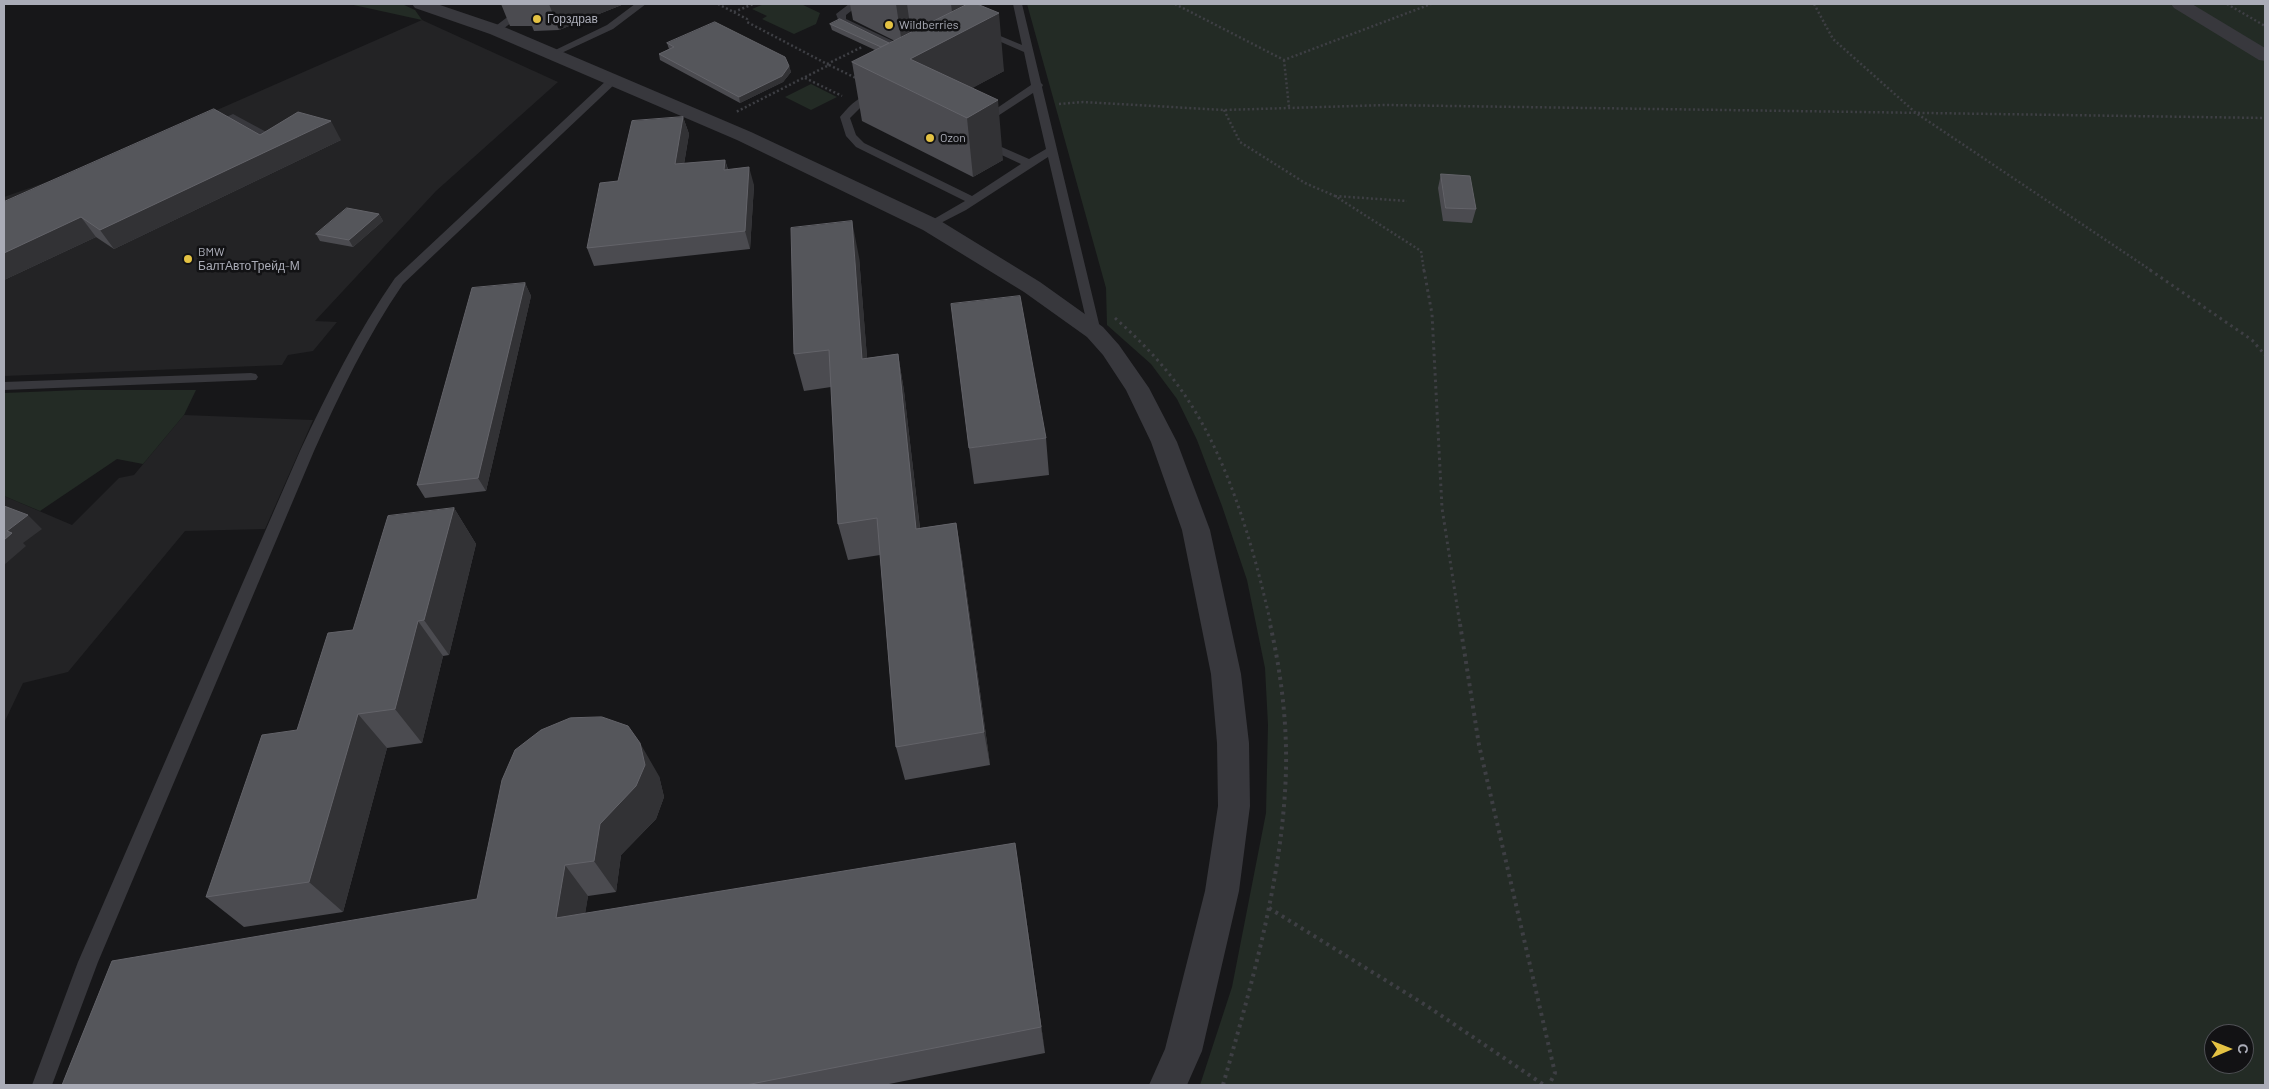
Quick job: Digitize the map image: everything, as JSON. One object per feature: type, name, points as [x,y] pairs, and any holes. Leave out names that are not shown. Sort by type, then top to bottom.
[{"type":"street","points":[[421,4],[496,30],[710,122],[931,225],[1032,287],[1096,332],[1138,388],[1164,442],[1196,530],[1226,674],[1233,744],[1234,806],[1222,891],[1183,1051],[1168,1085]]},
{"type":"street","points":[[2180,4],[2265,56]]},
{"type":"lane","points":[[496,30],[521,11],[539,4]]},
{"type":"lane","points":[[552,54],[610,27],[641,4]]},
{"type":"lane","points":[[855,4],[841,14],[842,20],[918,56]]},
{"type":"lane","points":[[1018,4],[1096,332]]},
{"type":"lane","points":[[974,28],[1029,51]]},
{"type":"lane","points":[[42,1085],[88,962],[303,460],[338,386],[376,314],[399,281],[612,81]]},
{"type":"lane","points":[[1028,163],[980,140],[972,132],[1038,85]]},
{"type":"lane","points":[[883,91],[858,104],[845,117],[851,136],[860,145],[974,201]]},
{"type":"lane","points":[[197,132],[233,117],[279,143]]},
{"type":"lane","points":[[931,225],[974,201],[1028,163],[1052,150]]},
{"type":"lane","points":[[4,386],[251,377]]},
{"type":"path","points":[[718,4],[827,65],[883,91]]},
{"type":"path","points":[[734,12],[753,4]]},
{"type":"path","points":[[1175,4],[1284,60],[1431,4]]},
{"type":"path","points":[[1814,4],[1833,39],[1916,113],[2023,183],[2252,340],[2265,354]]},
{"type":"path","points":[[2227,4],[2265,26]]},
{"type":"path","points":[[710,122],[735,112],[804,78],[880,38]]},
{"type":"path","points":[[1284,60],[1289,108]]},
{"type":"path","points":[[804,78],[858,104]]},
{"type":"path","points":[[1043,106],[1083,102],[1224,110],[1386,105],[2265,118]]},
{"type":"path","points":[[1224,110],[1240,142],[1305,184],[1335,196],[1421,251],[1432,314],[1442,508],[1479,745],[1555,1073],[1549,1085]]},
{"type":"path","points":[[1335,196],[1407,202]]},
{"type":"path","points":[[1269,908],[1427,1006],[1544,1085]]},
{"type":"shaded area","points":[[349,4],[402,4],[415,10],[422,20]]},
{"type":"shaded area","points":[[764,4],[801,4],[820,13],[816,24],[794,34],[762,19],[767,16],[752,9]]},
{"type":"shaded area","points":[[1027,4],[2265,4],[2265,1085],[1200,1085],[1232,987],[1266,813],[1268,725],[1265,668],[1247,580],[1197,440],[1177,399],[1151,364],[1107,325],[1106,288]]},
{"type":"shaded area","name":"BMW БалтАвтоТрейд-М","points":[[422,20],[558,82],[436,191],[315,321],[337,322],[313,351],[288,355],[282,365],[4,376],[4,197],[78,171]]},
{"type":"shaded area","points":[[811,84],[837,97],[811,110],[785,97]]},
{"type":"shaded area","points":[[80,390],[196,390],[184,415],[143,464],[117,459],[40,511],[4,496],[4,393]]},
{"type":"shaded area","points":[[184,415],[313,420],[265,529],[185,531],[68,672],[23,683],[4,723],[4,496],[72,525],[119,478],[134,475]]},
{"type":"building","points":[[968,4],[977,4],[999,13],[910,59],[998,100],[967,118],[852,62]]},
{"type":"building","points":[[840,19],[889,43],[881,47],[830,24]]},
{"type":"building","points":[[715,22],[785,57],[789,66],[782,76],[739,97],[659,54],[674,47],[667,43]]},
{"type":"building","points":[[214,109],[260,135],[298,112],[331,121],[100,230],[81,217],[4,253],[4,202]]},
{"type":"building","points":[[683,117],[675,164],[725,160],[724,170],[749,167],[745,231],[587,248],[600,183],[618,181],[632,121]]},
{"type":"building","points":[[1441,174],[1470,176],[1476,209],[1446,208]]},
{"type":"building","points":[[347,208],[379,214],[349,240],[316,234]]},
{"type":"building","points":[[852,221],[862,359],[898,354],[916,529],[956,523],[984,732],[896,747],[877,518],[838,524],[829,350],[794,354],[791,228]]},
{"type":"building","points":[[525,283],[478,478],[417,485],[472,288]]},
{"type":"building","points":[[1020,296],[1046,438],[969,448],[951,304]]},
{"type":"building","points":[[4,506],[28,515],[7,531],[12,533],[4,540]]},
{"type":"building","points":[[454,508],[424,620],[418,621],[395,709],[358,714],[309,882],[206,897],[262,735],[297,730],[328,633],[353,630],[388,516]]},
{"type":"building","points":[[602,717],[628,726],[640,743],[645,765],[636,786],[600,824],[594,861],[565,865],[556,918],[1015,843],[1041,1027],[746,1085],[62,1085],[112,961],[477,899],[502,780],[515,750],[541,730],[570,718]]},
{"type":"place","name":"Горздрав","points":[[537,19]]},
{"type":"place","name":"Wildberries","points":[[889,25]]},
{"type":"place","name":"Ozon","points":[[930,138]]},
{"type":"place","name":"BMW БалтАвтоТрейд-М","points":[[188,259]]}]
